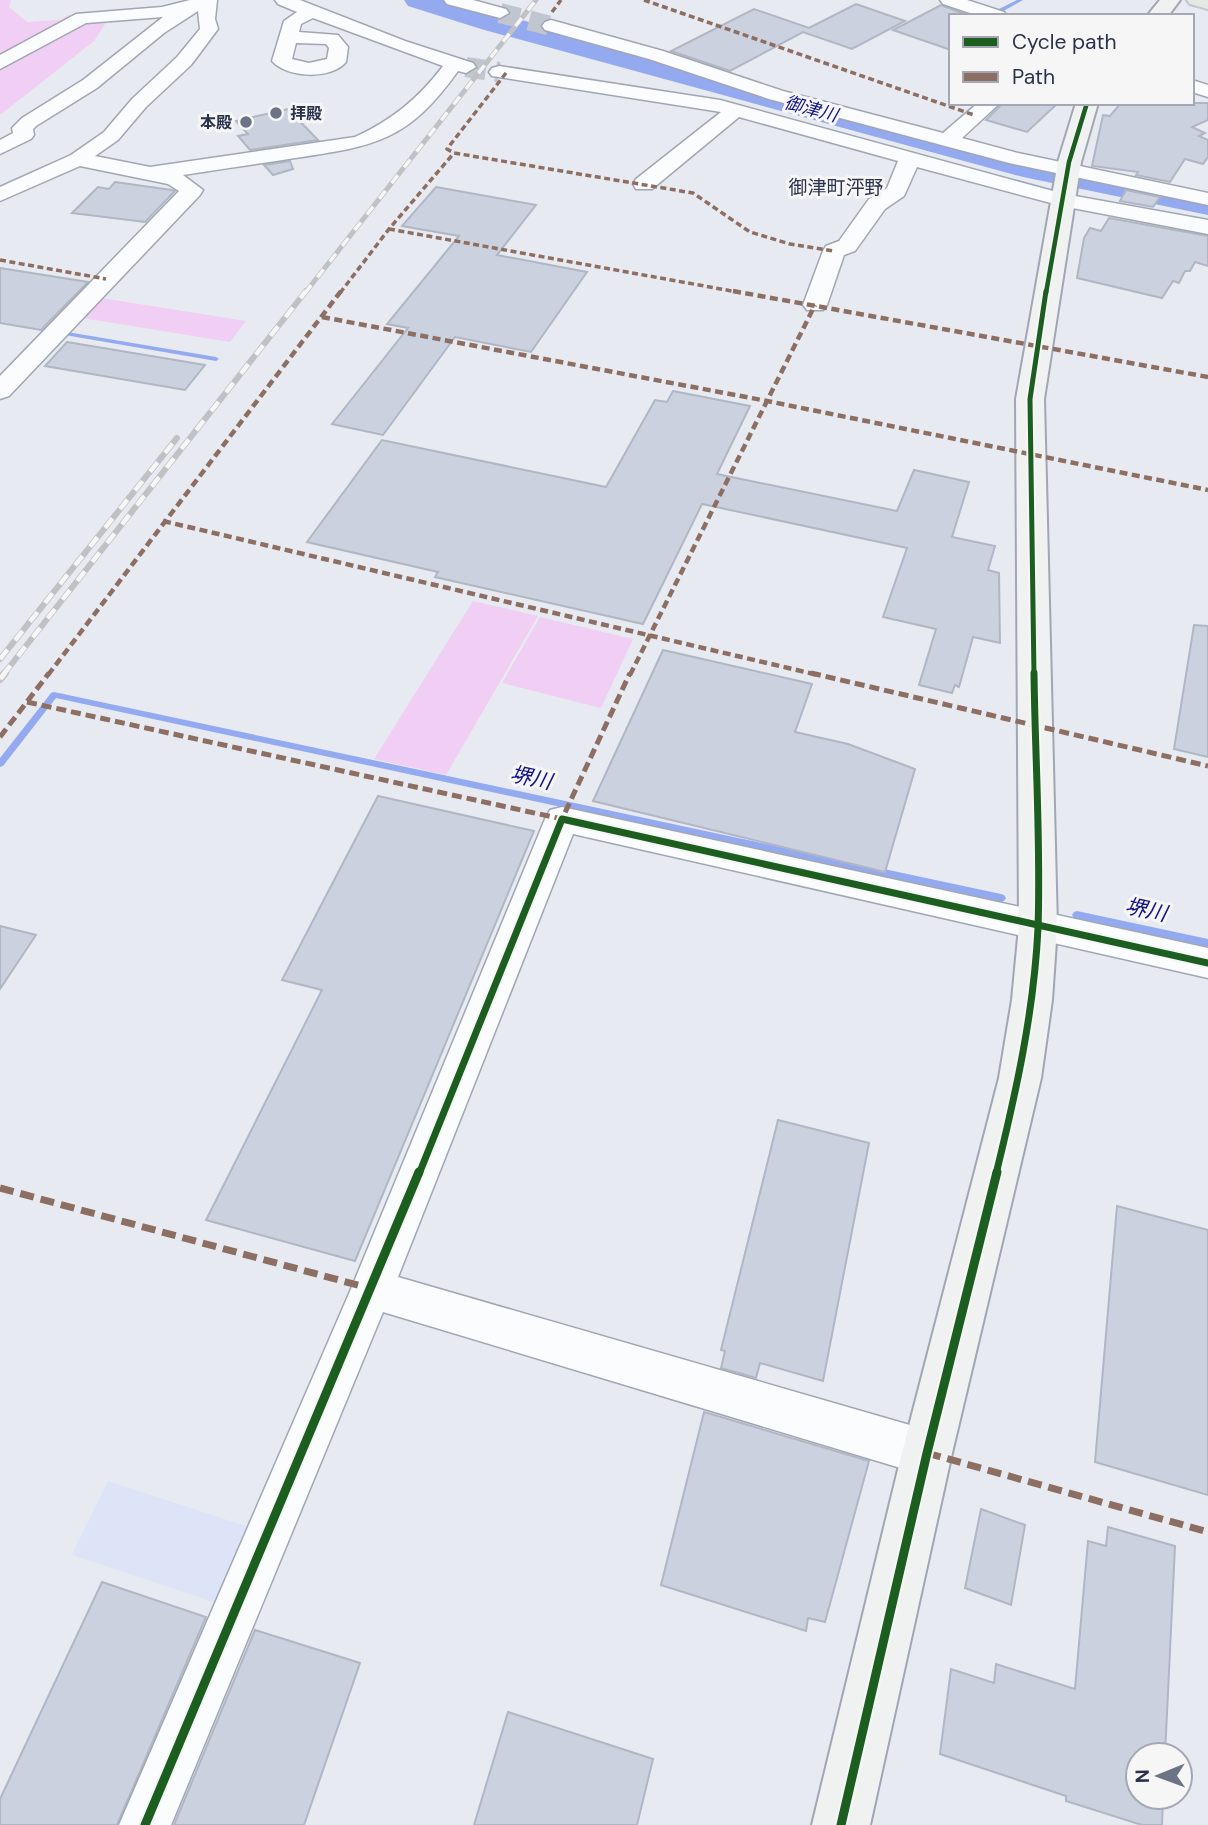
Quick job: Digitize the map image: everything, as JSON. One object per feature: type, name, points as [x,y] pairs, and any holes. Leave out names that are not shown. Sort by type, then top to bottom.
[{"type":"main road","points":[[1197,0],[1208,3]]},
{"type":"street","points":[[144,174],[360,142],[386,131],[410,116],[460,66],[284,0]]},
{"type":"street","points":[[453,0],[500,13]]},
{"type":"street","points":[[949,0],[993,14]]},
{"type":"street","points":[[1159,14],[1170,0]]},
{"type":"street","points":[[0,64],[85,9],[162,12],[203,1]]},
{"type":"street","points":[[0,148],[24,135],[22,128],[29,122],[82,90],[157,29],[203,1]]},
{"type":"street","points":[[0,195],[78,159],[111,136],[139,103],[184,61],[209,29],[203,1]]},
{"type":"street","points":[[289,37],[293,21],[312,11]]},
{"type":"street","points":[[551,26],[656,55],[776,95],[1068,171],[1208,199]]},
{"type":"street","points":[[499,72],[736,110],[1063,199],[1208,227]]},
{"type":"street","points":[[948,140],[988,105]]},
{"type":"street","points":[[841,1825],[927,1453],[1020,1078],[1032,1000],[1038,927],[1030,398],[1068,171],[1077,126],[1086,105]]},
{"type":"street","points":[[644,184],[736,110]]},
{"type":"street","points":[[0,391],[192,190],[176,179],[78,159]]},
{"type":"street","points":[[816,305],[834,251],[847,246],[877,204],[896,191],[911,159]]},
{"type":"street","points":[[1183,193],[1200,177]]},
{"type":"street","points":[[145,1825],[372,1289],[562,819],[1208,963]]},
{"type":"street","points":[[372,1289],[927,1453]]},
{"type":"shaded area","points":[[0,0],[11,0],[9,7],[27,22],[61,20],[68,15],[84,14],[107,21],[94,41],[0,115]]},
{"type":"shaded area","points":[[95,297],[246,321],[230,342],[77,317]]},
{"type":"shaded area","points":[[473,601],[538,616],[446,775],[374,759]]},
{"type":"shaded area","points":[[540,617],[633,639],[601,708],[502,683]]},
{"type":"shaded area","points":[[108,1481],[252,1528],[219,1604],[72,1555]]},
{"type":"building","points":[[856,4],[905,21],[852,49],[803,32],[730,71],[671,51],[754,9],[809,28]]},
{"type":"building","points":[[941,5],[965,14],[949,14],[949,49],[893,30]]},
{"type":"building","points":[[1208,103],[1208,120],[1192,127],[1205,133],[1199,136],[1208,140],[1208,157],[1203,164],[1185,159],[1170,182],[1136,175],[1138,172],[1092,166],[1103,115],[1110,116],[1119,105]]},
{"type":"building","points":[[1001,105],[1056,105],[1027,132],[986,120]]},
{"type":"building","points":[[288,109],[318,140],[250,150],[238,136],[248,134],[236,121]]},
{"type":"building","points":[[290,161],[293,169],[273,175],[264,165]]},
{"type":"building","points":[[115,182],[175,191],[145,222],[72,213],[98,187],[109,189]]},
{"type":"building","points":[[436,187],[536,205],[497,255],[587,272],[531,352],[455,337],[383,435],[332,424],[408,328],[387,324],[459,236],[402,226]]},
{"type":"building","points":[[1126,190],[1160,197],[1153,207],[1120,201]]},
{"type":"building","points":[[1109,218],[1208,236],[1208,266],[1195,262],[1190,271],[1185,271],[1179,283],[1173,281],[1162,298],[1077,278],[1084,238],[1090,228],[1101,231]]},
{"type":"building","points":[[0,268],[88,282],[41,330],[0,323]]},
{"type":"building","points":[[67,342],[205,365],[185,390],[45,366]]},
{"type":"building","points":[[673,391],[750,406],[717,474],[897,511],[914,470],[969,482],[952,537],[995,546],[988,570],[999,573],[1000,643],[973,637],[959,687],[955,685],[952,693],[919,685],[936,629],[883,617],[907,548],[702,504],[643,624],[435,577],[438,572],[307,542],[382,440],[606,487],[655,400],[667,402]]},
{"type":"building","points":[[1194,625],[1208,626],[1208,757],[1174,749]]},
{"type":"building","points":[[663,650],[812,684],[795,732],[848,744],[915,769],[885,872],[593,801]]},
{"type":"building","points":[[378,796],[534,831],[355,1261],[206,1220],[322,990],[282,980]]},
{"type":"building","points":[[0,926],[36,935],[0,989]]},
{"type":"building","points":[[778,1120],[869,1143],[823,1381],[760,1363],[756,1378],[721,1368],[725,1351],[721,1350]]},
{"type":"building","points":[[1117,1206],[1208,1230],[1208,1495],[1095,1462]]},
{"type":"building","points":[[704,1412],[869,1461],[825,1622],[808,1618],[806,1631],[661,1585]]},
{"type":"building","points":[[981,1509],[1025,1525],[1011,1605],[965,1588]]},
{"type":"building","points":[[1108,1527],[1175,1546],[1166,1741],[1124,1741],[1124,1811],[1162,1811],[1162,1825],[1142,1825],[1066,1801],[1066,1796],[940,1754],[951,1669],[994,1683],[996,1664],[1075,1689],[1088,1541],[1106,1546]]},
{"type":"building","points":[[102,1582],[206,1617],[117,1825],[0,1825],[0,1799]]},
{"type":"building","points":[[255,1630],[360,1663],[304,1825],[174,1825]]},
{"type":"building","points":[[508,1712],[653,1759],[637,1825],[474,1825]]},
{"type":"waterway","name":"御津川","points":[[418,0],[491,23],[1035,170],[1208,205]]},
{"type":"waterway","points":[[989,10],[998,12],[1021,0]]},
{"type":"waterway","points":[[61,333],[216,359]]},
{"type":"waterway","name":"堺川","points":[[0,764],[54,695],[1001,898]]},
{"type":"waterway","name":"堺川","points":[[1077,915],[1208,943]]},
{"type":"tunnel","points":[[500,13],[551,26]]},
{"type":"tunnel","points":[[466,67],[499,72]]},
{"type":"railway","points":[[305,293],[536,0]]},
{"type":"railway","points":[[3,675],[306,291]]},
{"type":"railway","points":[[0,659],[177,438]]},
{"type":"railway","points":[[0,679],[5,673]]},
{"type":"marked path","points":[[552,12],[561,0]]},
{"type":"marked path","points":[[644,0],[974,115]]},
{"type":"marked path","points":[[506,73],[447,149],[454,153],[693,193],[750,232],[790,244],[834,251]]},
{"type":"marked path","points":[[0,737],[389,229],[454,153]]},
{"type":"marked path","points":[[389,229],[1208,377]]},
{"type":"marked path","points":[[0,260],[106,279]]},
{"type":"marked path","points":[[27,702],[562,819],[649,633],[815,305]]},
{"type":"marked path","points":[[322,317],[767,401],[1208,490]]},
{"type":"marked path","points":[[163,521],[1208,766]]},
{"type":"marked path","points":[[0,1188],[372,1289]]},
{"type":"marked path","points":[[927,1453],[1208,1532]]},
{"type":"cycle path","points":[[841,1825],[927,1453],[1020,1078],[1032,1000],[1038,927],[1030,399],[1069,162],[1086,105]]},
{"type":"cycle path","points":[[145,1825],[372,1289],[562,819],[1208,963]]},
{"type":"place","name":"拝殿","points":[[276,113]]},
{"type":"place","name":"本殿","points":[[246,122]]},
{"type":"district","name":"御津町泙野","points":[[836,187]]}]
